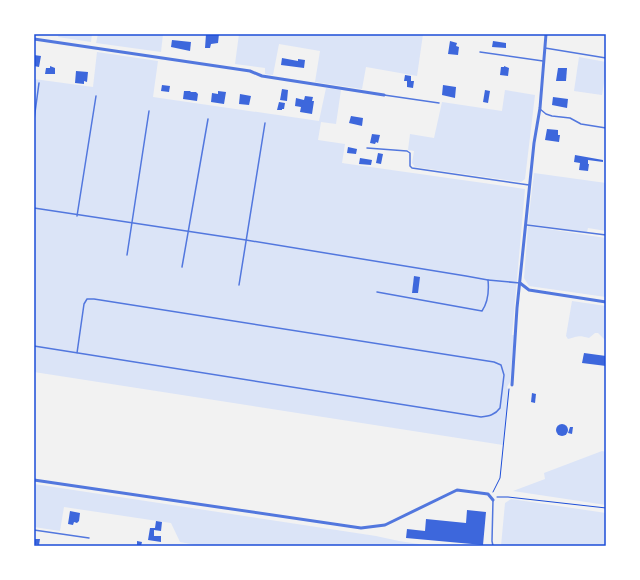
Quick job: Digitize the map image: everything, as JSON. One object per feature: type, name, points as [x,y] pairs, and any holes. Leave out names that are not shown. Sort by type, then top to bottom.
[{"type":"street","points":[[512,385],[517,308],[534,144],[540,108],[546,34]]},
{"type":"street","points":[[34,39],[250,70],[262,76],[384,95]]},
{"type":"street","points":[[520,283],[529,290],[606,302]]},
{"type":"street","points":[[34,480],[361,528],[385,525],[457,490],[488,494],[492,498]]},
{"type":"lane","points":[[545,48],[606,58]]},
{"type":"lane","points":[[480,52],[543,61]]},
{"type":"lane","points":[[34,120],[39,83]]},
{"type":"lane","points":[[384,95],[439,104]]},
{"type":"lane","points":[[77,216],[96,96]]},
{"type":"lane","points":[[540,108],[546,114],[552,116],[570,118],[581,124],[606,128]]},
{"type":"lane","points":[[127,256],[149,111]]},
{"type":"lane","points":[[182,267],[208,119]]},
{"type":"lane","points":[[239,285],[265,123]]},
{"type":"lane","points":[[367,148],[407,151],[410,153],[410,166],[412,168],[530,186]]},
{"type":"lane","points":[[34,208],[77,216],[246,240],[488,280],[520,283]]},
{"type":"lane","points":[[526,224],[606,235]]},
{"type":"lane","points":[[377,292],[482,311],[485,307],[489,288],[488,280]]},
{"type":"lane","points":[[34,346],[78,353],[481,417],[493,415],[500,408],[504,375],[501,365],[494,362],[94,299],[87,299],[84,304],[78,353]]},
{"type":"lane","points":[[492,498],[493,546]]},
{"type":"lane","points":[[34,530],[89,538]]},
{"type":"path","points":[[492,498],[500,478],[510,389],[512,385]]},
{"type":"path","points":[[492,498],[499,496],[606,508]]},
{"type":"shaded area","points":[[59,34],[92,34],[91,42],[58,37]]},
{"type":"shaded area","points":[[98,34],[163,34],[161,52],[96,43]]},
{"type":"shaded area","points":[[239,34],[423,34],[417,76],[366,67],[362,89],[315,82],[320,51],[279,44],[273,75],[265,74],[265,68],[235,64]]},
{"type":"shaded area","points":[[97,52],[158,61],[153,97],[319,121],[326,88],[341,90],[336,124],[321,122],[318,140],[345,144],[342,163],[525,189],[512,335],[514,335],[510,382],[507,387],[509,391],[503,445],[34,372],[34,79],[93,87]]},
{"type":"shaded area","points":[[579,57],[606,62],[602,95],[574,91]]},
{"type":"shaded area","points":[[505,90],[535,95],[525,179],[521,182],[415,167],[412,163],[414,151],[408,150],[410,134],[434,138],[442,102],[502,111]]},
{"type":"shaded area","points":[[534,173],[606,183],[606,231],[588,228],[587,232],[528,224]]},
{"type":"shaded area","points":[[528,226],[606,238],[606,297],[529,286],[524,278]]},
{"type":"shaded area","points":[[572,301],[606,306],[606,341],[598,333],[595,333],[589,338],[578,336],[568,339],[566,336]]},
{"type":"shaded area","points":[[602,451],[606,452],[606,505],[513,491],[545,479],[544,473]]},
{"type":"shaded area","points":[[34,484],[376,536],[432,546],[201,546],[180,542],[171,523],[64,507],[60,531],[34,527]]},
{"type":"shaded area","points":[[511,499],[606,513],[606,546],[501,546],[505,503]]},
{"type":"building","points":[[206,34],[219,34],[218,43],[211,44],[210,48],[205,48]]},
{"type":"building","points":[[172,40],[191,42],[190,51],[171,47]]},
{"type":"building","points":[[450,41],[457,43],[456,46],[459,47],[458,55],[448,54]]},
{"type":"building","points":[[493,41],[506,43],[506,48],[492,47]]},
{"type":"building","points":[[34,55],[41,56],[39,67],[34,66]]},
{"type":"building","points":[[282,58],[298,61],[298,59],[305,60],[304,68],[281,65]]},
{"type":"building","points":[[50,66],[55,68],[55,74],[45,74],[46,68],[50,68]]},
{"type":"building","points":[[504,66],[509,68],[508,76],[500,75],[501,67]]},
{"type":"building","points":[[558,68],[567,68],[566,81],[556,81]]},
{"type":"building","points":[[76,71],[88,72],[87,82],[84,81],[84,84],[75,83]]},
{"type":"building","points":[[405,75],[411,76],[411,81],[414,81],[413,88],[407,87],[407,81],[404,81]]},
{"type":"building","points":[[162,85],[170,86],[169,92],[161,91]]},
{"type":"building","points":[[443,85],[456,87],[455,98],[442,95]]},
{"type":"building","points":[[282,89],[288,90],[287,101],[280,100]]},
{"type":"building","points":[[485,90],[490,91],[488,103],[483,102]]},
{"type":"building","points":[[184,91],[196,92],[198,94],[197,101],[183,99]]},
{"type":"building","points":[[218,91],[226,92],[224,104],[211,102],[212,93],[218,94]]},
{"type":"building","points":[[240,94],[251,96],[249,105],[239,104]]},
{"type":"building","points":[[305,96],[313,97],[312,101],[314,101],[312,114],[300,112],[301,107],[295,106],[296,98],[304,100]]},
{"type":"building","points":[[553,97],[568,99],[567,108],[552,105]]},
{"type":"building","points":[[279,102],[285,103],[284,109],[277,110]]},
{"type":"building","points":[[351,116],[363,118],[362,126],[349,123]]},
{"type":"building","points":[[547,129],[558,130],[558,135],[560,135],[559,142],[545,140]]},
{"type":"building","points":[[372,134],[380,135],[378,143],[370,143]]},
{"type":"building","points":[[348,147],[357,149],[356,154],[347,153]]},
{"type":"building","points":[[378,153],[383,154],[381,164],[376,163]]},
{"type":"building","points":[[575,155],[603,160],[603,162],[588,160],[588,171],[579,170],[580,163],[574,162]]},
{"type":"building","points":[[360,158],[372,160],[371,165],[359,164]]},
{"type":"building","points":[[414,276],[420,277],[418,293],[412,293]]},
{"type":"building","points":[[584,353],[606,356],[606,366],[582,363]]},
{"type":"building","points":[[532,393],[536,394],[535,403],[531,402]]},
{"type":"building","points":[[560,424],[564,424],[568,430],[564,436],[560,436],[556,432],[556,428]]},
{"type":"building","points":[[570,427],[573,427],[572,434],[568,433]]},
{"type":"building","points":[[467,510],[486,512],[483,545],[406,538],[407,529],[425,531],[426,519],[466,523]]},
{"type":"building","points":[[70,511],[80,513],[79,521],[77,523],[74,522],[73,525],[68,524]]},
{"type":"building","points":[[156,521],[162,522],[161,531],[154,530],[154,536],[161,536],[161,542],[148,540],[150,528],[155,528]]},
{"type":"building","points":[[34,539],[40,539],[39,545],[34,544]]},
{"type":"building","points":[[137,541],[142,542],[141,546],[137,546]]}]
